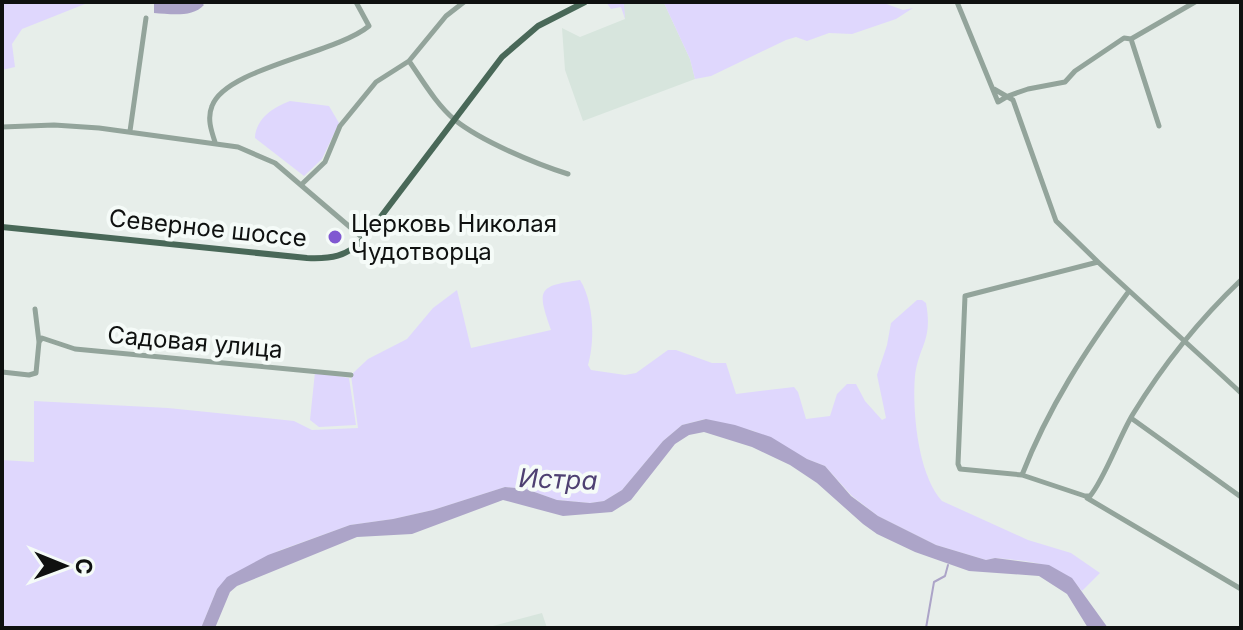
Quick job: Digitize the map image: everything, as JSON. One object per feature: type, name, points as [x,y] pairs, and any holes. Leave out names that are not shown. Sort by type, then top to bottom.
[{"type":"main road","name":"Северное шоссе","points":[[2,227],[307,258],[337,257],[364,239],[486,76],[518,41],[538,26],[585,2]]},
{"type":"street","points":[[215,142],[210,124],[212,106],[221,93],[273,64],[356,37],[369,26],[356,2]]},
{"type":"street","points":[[302,184],[325,162],[340,126],[376,82],[409,61],[446,16],[464,2]]},
{"type":"street","points":[[957,2],[998,102],[1008,96],[1065,82],[1124,38],[1131,39],[1195,2]]},
{"type":"street","points":[[130,131],[146,18]]},
{"type":"street","points":[[1131,39],[1159,126]]},
{"type":"street","points":[[409,61],[431,94],[454,119],[514,152],[568,174]]},
{"type":"street","points":[[993,88],[1013,100],[1044,179],[1053,214],[1098,262],[1241,393]]},
{"type":"street","points":[[2,127],[54,125],[130,131],[238,147],[275,163],[364,239]]},
{"type":"street","points":[[1098,262],[965,296],[960,469],[1022,475],[1085,496],[1241,589]]},
{"type":"street","points":[[1085,496],[1094,491],[1131,418],[1184,341],[1241,280]]},
{"type":"street","points":[[1022,475],[1061,390],[1129,291]]},
{"type":"street","points":[[2,372],[36,373],[39,342],[35,309]]},
{"type":"street","name":"Садовая улица","points":[[39,342],[42,338],[75,349],[351,375]]},
{"type":"street","points":[[1131,418],[1241,497]]},
{"type":"shaded area","points":[[2,2],[90,2],[22,29],[12,44],[15,67],[2,70]]},
{"type":"shaded area","points":[[154,2],[201,2],[204,5],[187,14],[167,14],[154,13]]},
{"type":"shaded area","points":[[606,2],[881,2],[903,10],[913,8],[896,19],[852,34],[829,33],[807,41],[796,37],[786,40],[711,76],[695,79],[690,59],[664,3],[624,3],[625,19],[621,7],[611,9]]},
{"type":"shaded area","points":[[623,3],[664,3],[690,59],[695,79],[583,121],[565,70],[562,28],[580,37],[625,19]]},
{"type":"shaded area","points":[[290,101],[329,106],[339,123],[322,159],[304,176],[255,138],[262,119]]},
{"type":"shaded area","points":[[580,280],[591,310],[592,345],[588,365],[591,370],[625,375],[636,373],[668,350],[676,350],[712,363],[726,363],[736,394],[794,387],[806,419],[830,416],[837,394],[847,384],[856,384],[865,401],[882,420],[886,418],[877,375],[891,323],[917,300],[922,300],[926,303],[928,326],[915,376],[915,407],[918,442],[934,490],[942,501],[1028,540],[1071,553],[1100,573],[1082,591],[1064,574],[1043,565],[1020,560],[986,560],[936,545],[878,516],[852,496],[825,466],[754,431],[705,419],[682,425],[663,441],[622,490],[604,501],[557,500],[526,489],[505,487],[433,510],[350,525],[278,551],[217,589],[201,628],[2,628],[2,460],[34,462],[34,401],[168,408],[294,421],[312,430],[358,428],[351,375],[368,359],[407,339],[433,308],[457,290],[471,348],[551,330],[544,306],[544,292],[555,285]]},
{"type":"shaded area","points":[[315,372],[349,378],[356,425],[319,427],[310,420]]},
{"type":"shaded area","points":[[706,419],[771,437],[825,466],[851,496],[878,516],[936,545],[986,560],[995,558],[1049,565],[1072,578],[1108,628],[1088,628],[1067,594],[1039,576],[969,571],[915,552],[877,534],[817,483],[790,465],[752,447],[704,432],[689,435],[675,444],[631,500],[612,512],[563,516],[503,500],[412,534],[357,537],[237,586],[230,592],[215,628],[201,628],[217,589],[227,577],[268,555],[350,525],[433,510],[505,487],[526,489],[557,500],[604,501],[622,490],[663,441],[682,425]]},
{"type":"shaded area","points":[[542,613],[547,628],[485,628]]},
{"type":"waterway","points":[[926,628],[934,582],[945,576],[948,565]]},
{"type":"place","name":"Церковь Николая Чудотворца","points":[[335,237]]},
{"type":"water label","name":"Истра","points":[[558,479]]}]
